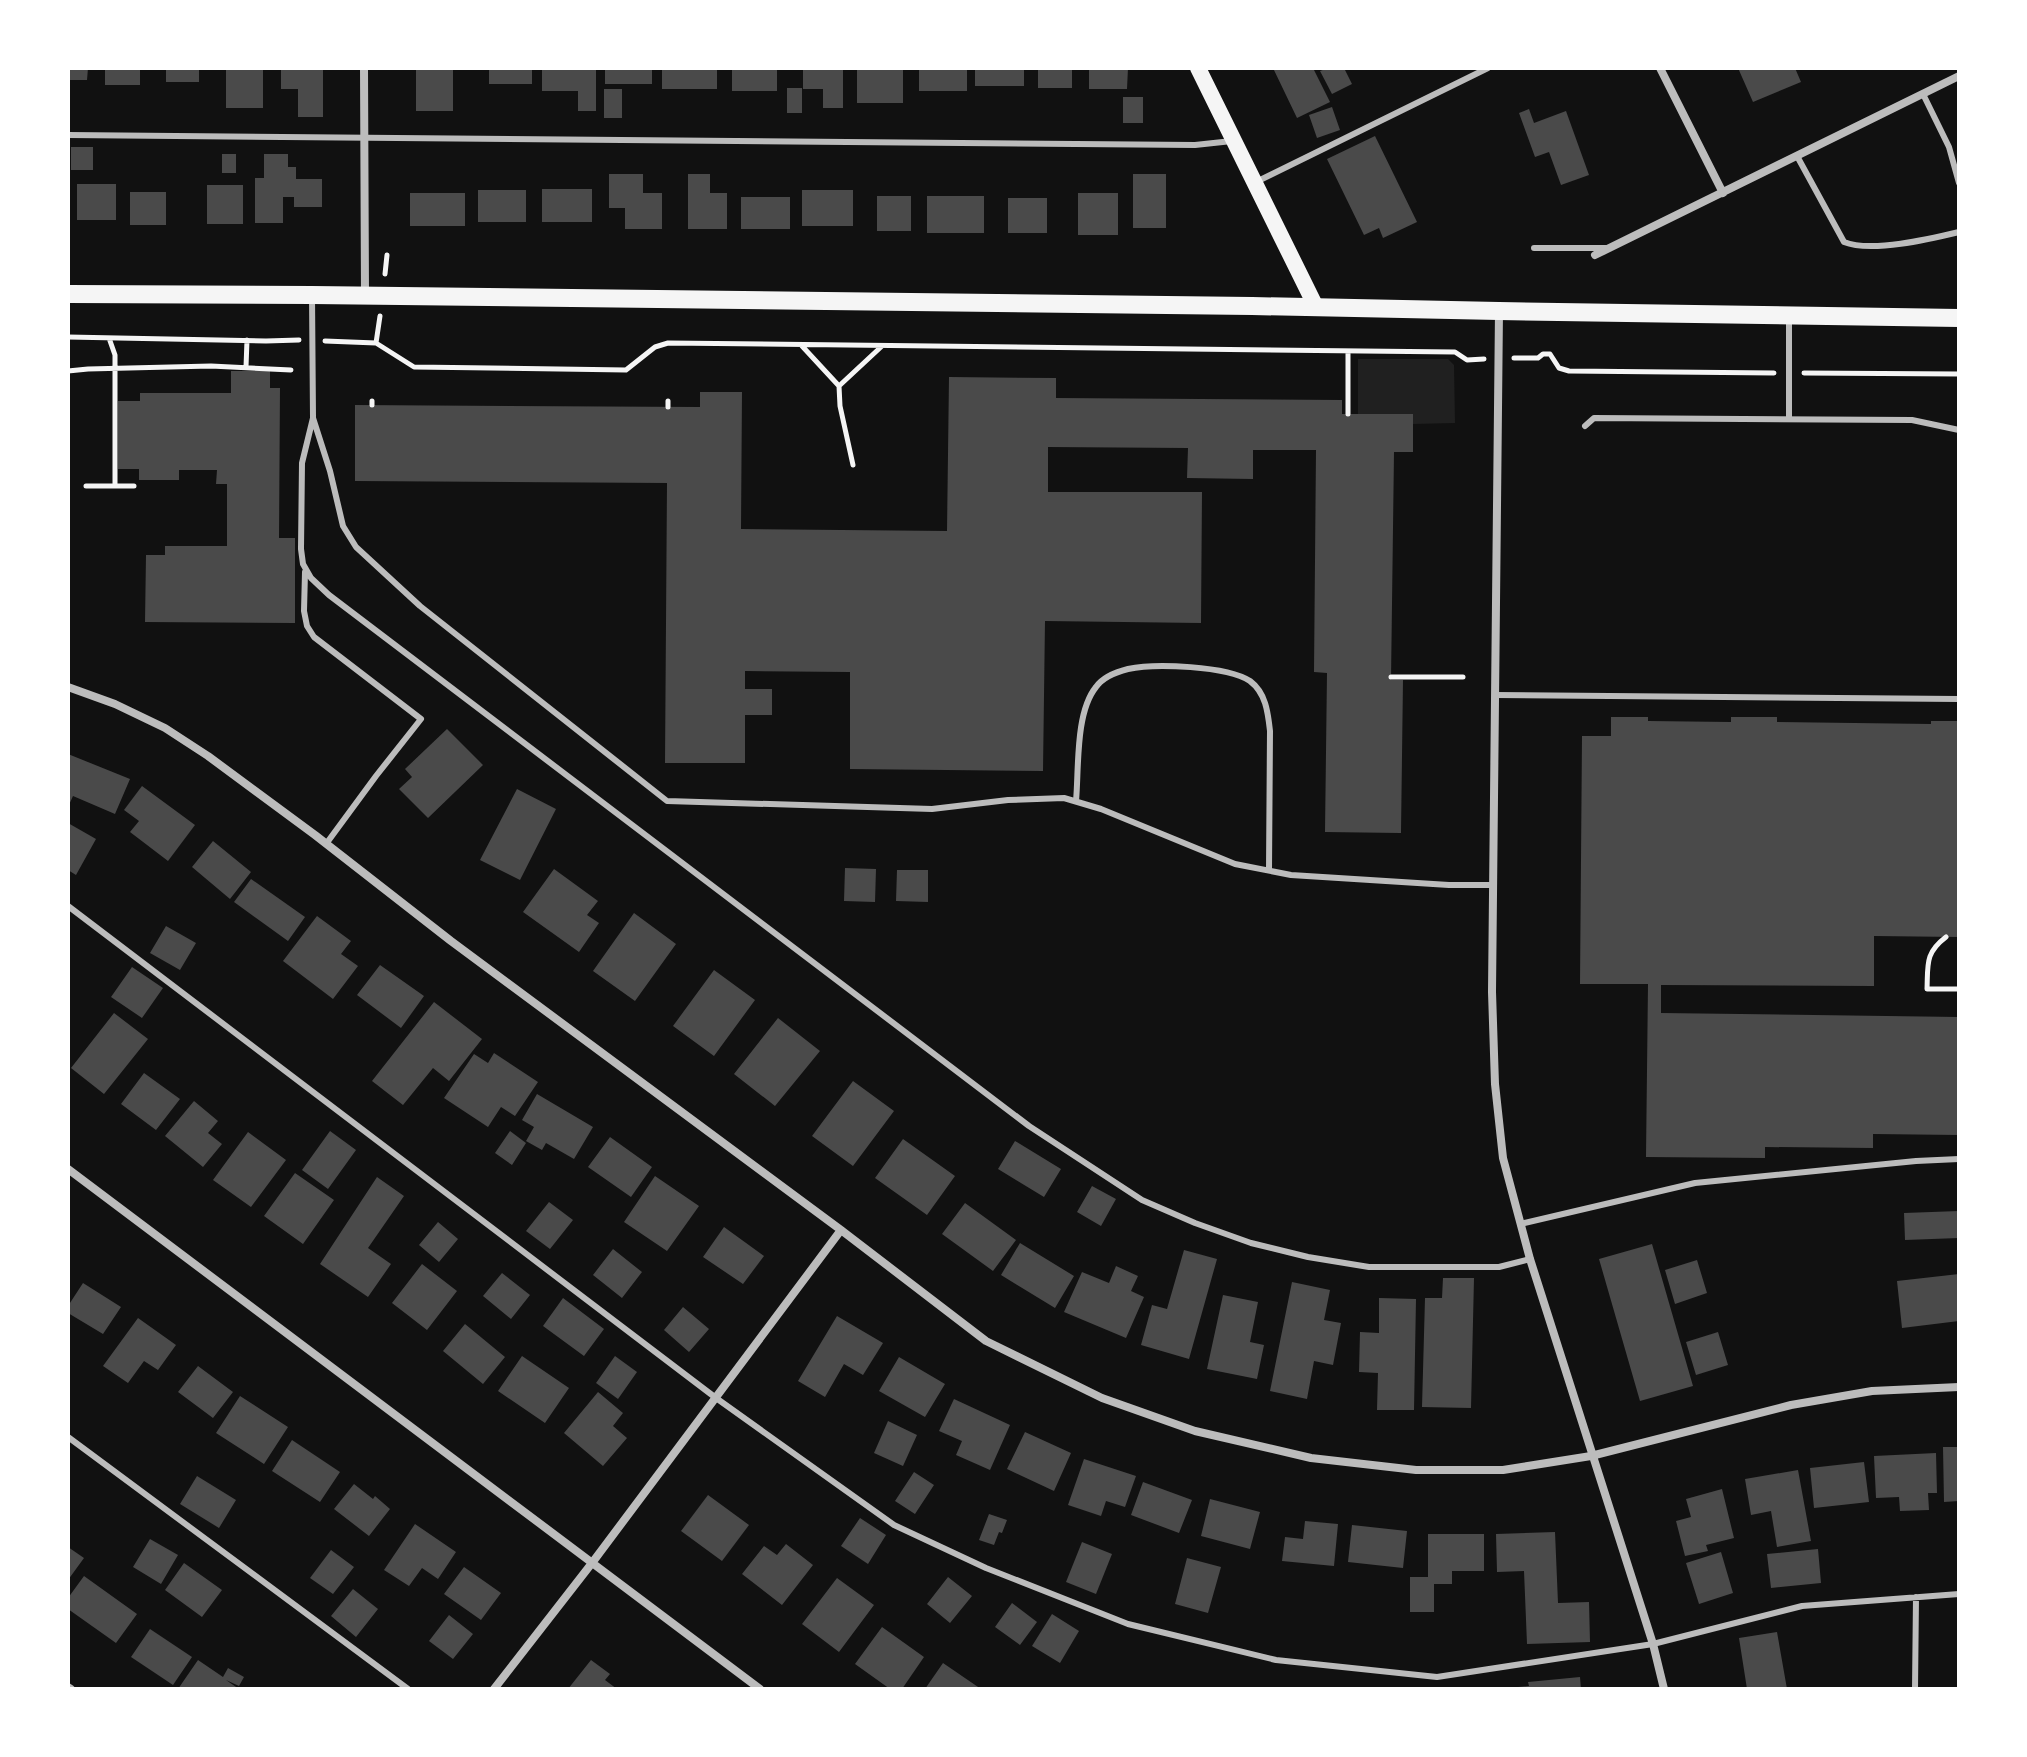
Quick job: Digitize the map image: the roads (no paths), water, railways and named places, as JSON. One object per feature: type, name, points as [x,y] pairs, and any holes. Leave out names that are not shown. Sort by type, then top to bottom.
[{"type":"main road","points":[[1198,68],[1316,307]]},
{"type":"main road","points":[[68,294],[1316,307],[1959,318]]},
{"type":"street","points":[[364,68],[365,296]]},
{"type":"street","points":[[1660,68],[1723,193]]},
{"type":"street","points":[[1595,255],[1959,76]]},
{"type":"street","points":[[1499,311],[1492,885],[1495,1084],[1503,1158],[1530,1259],[1653,1644],[1664,1689]]},
{"type":"street","points":[[68,687],[115,704],[165,728],[208,756],[986,1341],[1102,1398],[1195,1431],[1311,1458],[1416,1470],[1503,1470],[1591,1456],[1791,1405],[1872,1391],[1959,1387]]},
{"type":"street","points":[[68,1169],[760,1689]]},
{"type":"street","points":[[494,1689],[841,1230]]},
{"type":"lane","points":[[1255,183],[1488,68]]},
{"type":"lane","points":[[1923,94],[1949,147],[1959,183]]},
{"type":"lane","points":[[68,135],[1195,145],[1234,140]]},
{"type":"lane","points":[[1797,156],[1844,242],[1854,245],[1887,244],[1959,232]]},
{"type":"lane","points":[[1534,248],[1611,248]]},
{"type":"lane","points":[[312,295],[313,418],[302,463],[301,549],[305,568],[304,611],[307,626],[314,637],[421,719],[326,844]]},
{"type":"lane","points":[[1789,316],[1789,419]]},
{"type":"lane","points":[[313,418],[343,526],[356,547],[420,606],[667,801],[932,809],[1008,800],[1064,798],[1101,809],[1235,864],[1291,875],[1492,885]]},
{"type":"lane","points":[[1585,426],[1594,418],[1912,420],[1959,430]]},
{"type":"lane","points":[[305,568],[329,595],[1029,1126],[1142,1200],[1251,1243],[1369,1267],[1499,1267],[1530,1259]]},
{"type":"lane","points":[[1076,801],[1086,703],[1103,679],[1129,669],[1154,667],[1210,669],[1234,674],[1252,683],[1262,694],[1268,710],[1269,870]]},
{"type":"lane","points":[[1495,695],[1959,699]]},
{"type":"lane","points":[[68,906],[716,1398],[894,1525],[986,1568],[1128,1624],[1276,1660],[1437,1677],[1653,1644],[1802,1606],[1959,1594]]},
{"type":"lane","points":[[1520,1224],[1695,1183],[1959,1159]]},
{"type":"lane","points":[[68,1437],[408,1689]]},
{"type":"lane","points":[[1915,1689],[1916,1597]]},
{"type":"lane","points":[[1437,1677],[1439,1689]]}]
